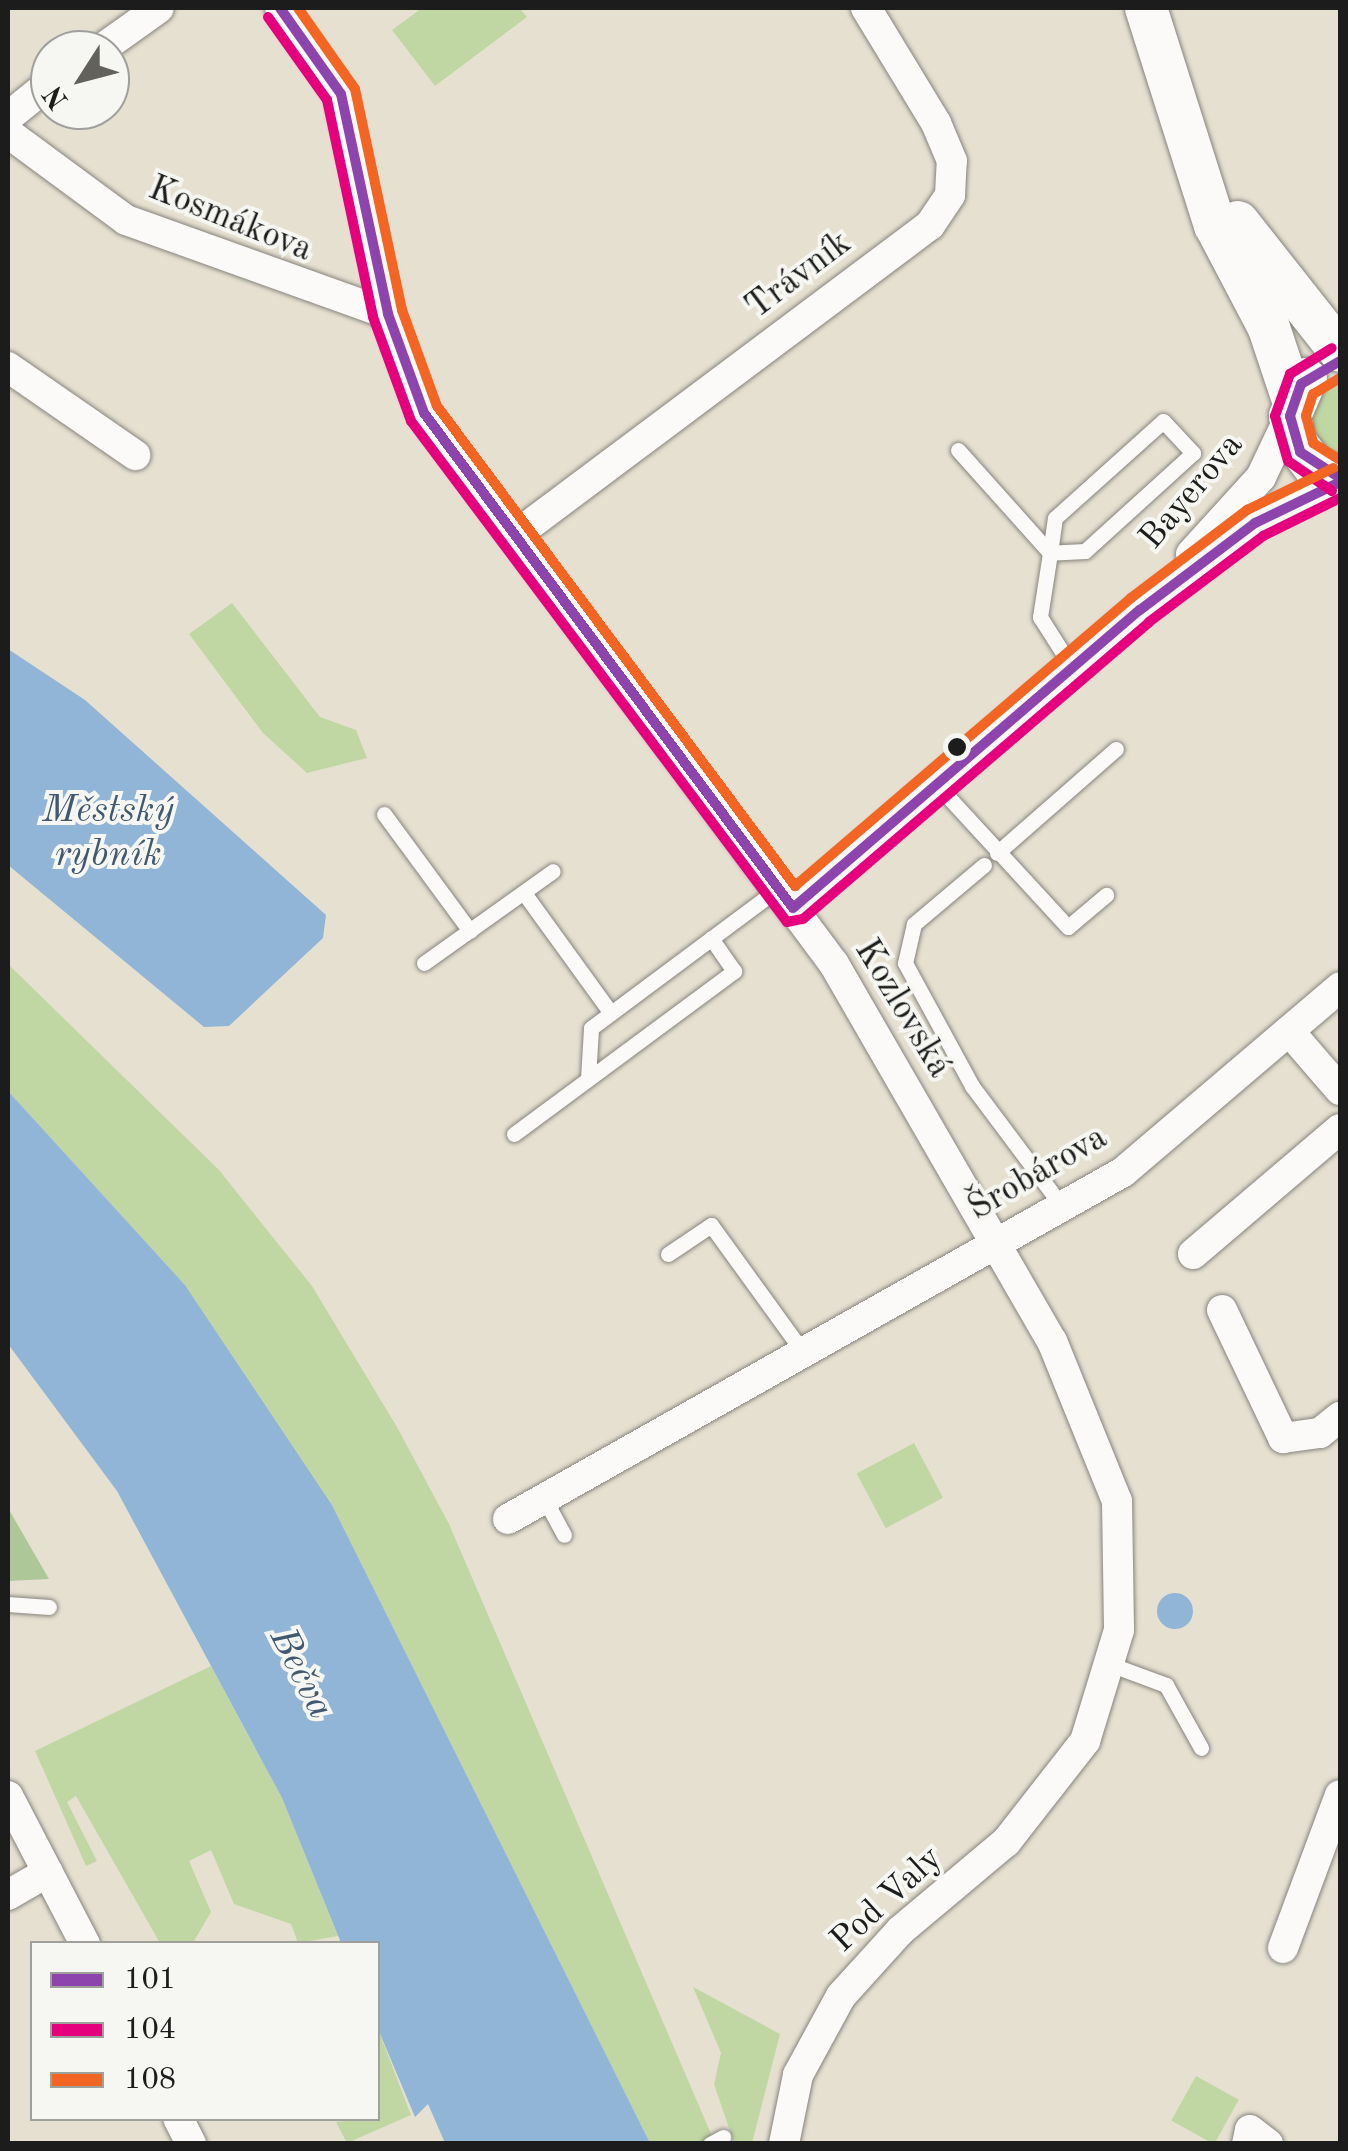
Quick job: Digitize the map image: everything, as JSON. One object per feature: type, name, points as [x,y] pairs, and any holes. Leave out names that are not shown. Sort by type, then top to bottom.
[{"type":"main road","points":[[1146,8],[1215,226],[1269,328],[1300,452],[1340,480]]},
{"type":"main road","points":[[1173,98],[1225,204],[1340,351]]},
{"type":"main road","points":[[1292,408],[1314,371],[1340,361]]},
{"type":"street","points":[[128,30],[159,8]]},
{"type":"street","name":"Kozlovská","points":[[280,8],[341,94],[388,314],[424,413],[784,899],[995,1244],[1076,1388],[1108,1467],[1122,1588],[1112,1666],[1085,1741],[1054,1788]]},
{"type":"street","name":"Trávník","points":[[516,534],[930,225],[950,195],[952,160],[936,124],[866,8]]},
{"type":"street","points":[[8,117],[30,99]]},
{"type":"street","name":"Kosmákova","points":[[8,132],[126,220],[388,314]]},
{"type":"street","points":[[8,367],[135,455]]},
{"type":"street","name":"Bayerova","points":[[1140,610],[1261,478],[1292,408]]},
{"type":"street","name":"Bayerova","points":[[784,899],[940,788],[1140,610],[1256,523],[1340,480]]},
{"type":"street","name":"Šrobárova","points":[[508,1518],[1123,1172],[1340,987]]},
{"type":"street","points":[[1289,1031],[1340,1090]]},
{"type":"street","points":[[1193,1254],[1340,1130]]},
{"type":"street","points":[[1222,1310],[1284,1438],[1320,1434],[1340,1416]]},
{"type":"street","name":"Pod Valy","points":[[784,2144],[798,2075],[841,1996],[1054,1788]]},
{"type":"street","points":[[1283,1948],[1340,1795]]},
{"type":"street","points":[[8,1796],[83,1941]]},
{"type":"street","points":[[8,1894],[48,1872]]},
{"type":"street","points":[[180,2121],[191,2144]]},
{"type":"street","points":[[1247,2144],[1250,2130],[1268,2144]]},
{"type":"lane","points":[[958,450],[1050,552],[1085,551],[1193,453],[1163,420],[1055,518],[1050,552],[1040,617],[1073,669]]},
{"type":"lane","points":[[997,853],[1116,749]]},
{"type":"lane","points":[[940,788],[1068,927],[1106,894]]},
{"type":"lane","points":[[384,814],[470,931]]},
{"type":"lane","points":[[984,865],[914,924],[905,964],[972,1086],[1061,1205]]},
{"type":"lane","points":[[424,963],[554,871]]},
{"type":"lane","points":[[524,892],[611,1013]]},
{"type":"lane","points":[[588,1079],[591,1028],[712,938],[784,899]]},
{"type":"lane","points":[[514,1134],[734,971],[712,938]]},
{"type":"lane","points":[[668,1254],[710,1224],[803,1352]]},
{"type":"lane","points":[[544,1498],[564,1536]]},
{"type":"lane","points":[[8,1604],[49,1607]]},
{"type":"lane","points":[[1112,1666],[1166,1685],[1201,1748]]},
{"type":"green space","points":[[422,8],[519,8],[527,17],[435,86],[392,30]]},
{"type":"green space","points":[[1340,373],[1340,459],[1315,440],[1309,407]]},
{"type":"green space","points":[[232,603],[320,717],[356,730],[367,758],[307,773],[263,733],[189,634]]},
{"type":"green space","points":[[8,964],[219,1170],[312,1286],[397,1427],[449,1524],[715,2143],[650,2143],[332,1505],[185,1285],[8,1091]]},
{"type":"green space","points":[[914,1443],[943,1498],[886,1528],[857,1474]]},
{"type":"green space","points":[[8,1508],[49,1579],[8,1581]]},
{"type":"green space","points":[[211,1666],[282,1798],[338,1936],[297,1941],[291,1924],[234,1904],[211,1850],[189,1861],[211,1912],[194,1941],[159,1941],[76,1796],[67,1802],[97,1861],[86,1866],[35,1751]]},
{"type":"green space","points":[[693,1987],[780,2034],[752,2143],[734,2143],[714,2084],[721,2053]]},
{"type":"green space","points":[[380,2034],[411,2115],[347,2143],[336,2122],[380,2121]]},
{"type":"green space","points":[[1196,2076],[1239,2100],[1214,2144],[1171,2121]]},
{"type":"water","name":"Městský rybník","points":[[8,649],[85,700],[326,915],[323,938],[229,1026],[204,1027],[8,865]]},
{"type":"water","name":"Bečva","points":[[8,1091],[185,1285],[332,1505],[650,2143],[445,2143],[428,2104],[415,2117],[380,2034],[380,1941],[340,1941],[282,1798],[117,1491],[8,1344]]},
{"type":"water","points":[[1175,1593],[1188,1598],[1193,1611],[1188,1624],[1175,1629],[1162,1624],[1157,1611],[1162,1598]]},
{"type":"transit line","name":"101","points":[[280,8],[341,94],[388,314],[424,413],[793,908],[1140,610],[1255,523],[1340,482]]},
{"type":"transit line","name":"108","points":[[298,8],[355,89],[402,310],[437,406],[795,886],[1131,598],[1247,510],[1333,468]]},
{"type":"transit line","name":"104","points":[[268,17],[327,100],[373,317],[411,421],[787,922],[803,919],[1149,622],[1263,536],[1340,498]]},
{"type":"transit line","name":"104","points":[[1332,348],[1290,374],[1275,416],[1288,461],[1332,491]]},
{"type":"transit line","name":"101","points":[[1340,361],[1301,384],[1290,416],[1300,452],[1340,478]]},
{"type":"transit line","name":"108","points":[[1340,378],[1313,394],[1306,416],[1313,443],[1340,460]]}]
